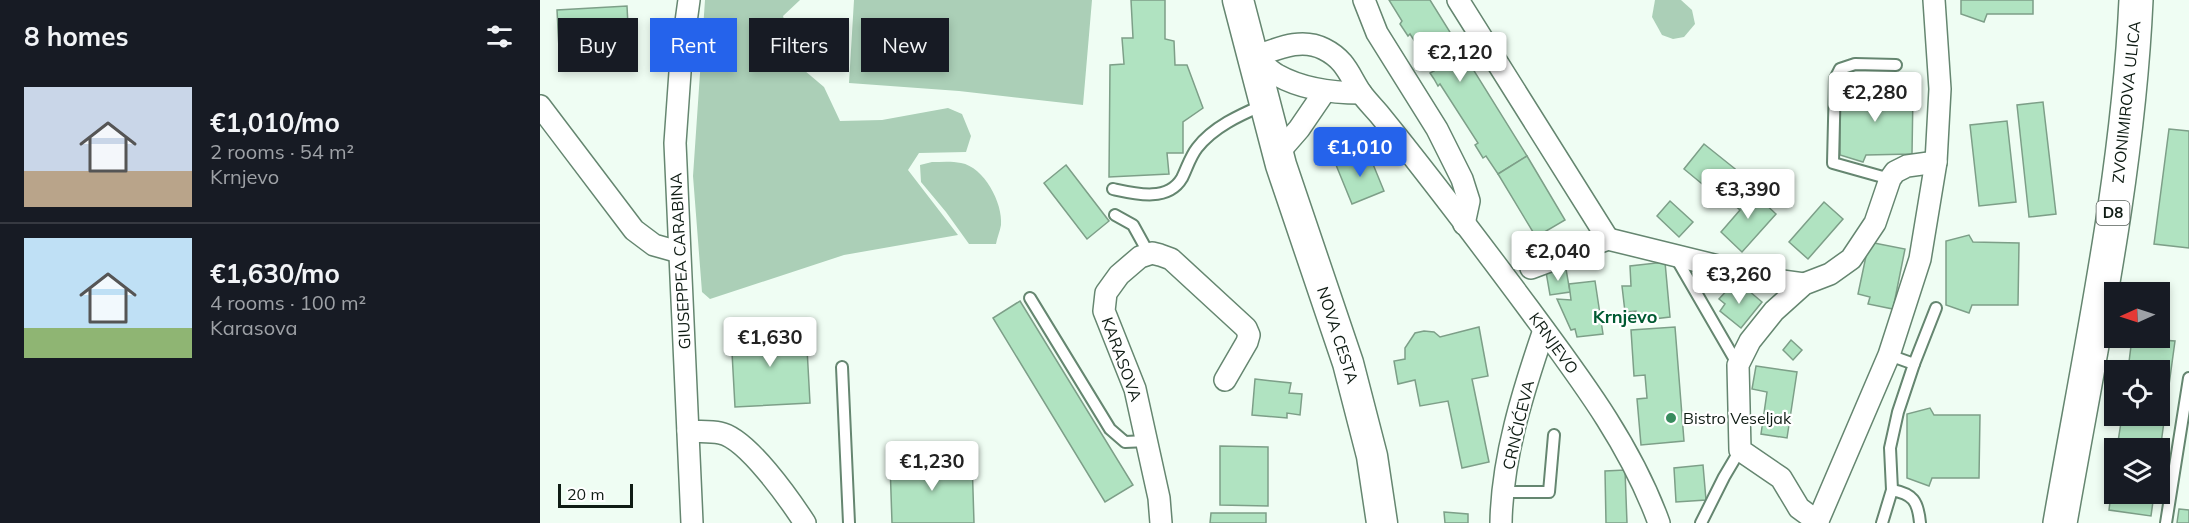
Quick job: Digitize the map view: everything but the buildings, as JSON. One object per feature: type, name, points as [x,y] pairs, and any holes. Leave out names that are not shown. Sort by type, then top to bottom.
[{"type":"main road","name":"ZVONIMIROVA ULICA","points":[[2060,523],[2120,172],[2136,0]]},
{"type":"street","name":"GIUSEPPEA CARABINA","points":[[689,0],[677,101],[675,143],[692,523]]},
{"type":"street","name":"NOVA CESTA","points":[[1238,0],[1281,165],[1348,363],[1372,456],[1382,523]]},
{"type":"street","points":[[1364,0],[1377,33],[1437,129],[1462,180],[1469,201],[1464,224]]},
{"type":"street","points":[[1458,0],[1582,194],[1608,239]]},
{"type":"street","points":[[1934,0],[1940,89],[1936,162],[1920,259],[1889,354],[1817,523],[1799,508],[1781,478],[1740,450],[1738,365],[1750,341],[1774,311],[1804,284],[1830,274],[1851,259],[1875,223],[1890,179],[1895,172],[1907,166],[1936,162]]},
{"type":"street","name":"KRNJEVO","points":[[1254,57],[1290,44],[1308,43],[1325,49],[1346,66],[1361,93],[1436,184],[1605,414],[1650,499],[1659,523]]},
{"type":"street","points":[[1254,57],[1278,75],[1325,91],[1361,93]]},
{"type":"street","points":[[1279,152],[1299,129],[1325,91]]},
{"type":"street","points":[[540,105],[634,230],[648,241],[679,252]]},
{"type":"street","points":[[1531,268],[1608,239],[1775,280],[1804,284]]},
{"type":"street","points":[[1149,254],[1171,259],[1246,328],[1249,335],[1247,342],[1225,380]]},
{"type":"street","name":"KARASOVA","points":[[1149,254],[1140,257],[1119,275],[1106,293],[1104,311],[1135,389],[1159,498],[1161,523]]},
{"type":"street","name":"CRNČIĆEVA","points":[[1502,523],[1503,492],[1527,382],[1544,330]]},
{"type":"street","points":[[688,431],[722,433],[738,442],[774,480],[806,523]]},
{"type":"lane","points":[[1890,179],[1833,163],[1834,79],[1840,69],[1855,64],[1896,65]]},
{"type":"lane","points":[[1113,189],[1139,195],[1162,193],[1174,188],[1197,148],[1234,118],[1266,103]]},
{"type":"lane","points":[[1115,215],[1133,225],[1149,254]]},
{"type":"lane","points":[[1676,257],[1738,365]]},
{"type":"lane","points":[[1030,298],[1110,429],[1125,442],[1147,441]]},
{"type":"lane","points":[[1882,523],[1892,490],[1890,448],[1898,412],[1935,308]]},
{"type":"lane","points":[[1889,354],[1914,364]]},
{"type":"lane","points":[[842,367],[849,523]]},
{"type":"lane","points":[[2166,523],[2189,378]]},
{"type":"lane","points":[[1503,492],[1549,492],[1554,435]]},
{"type":"lane","points":[[1701,523],[1740,450]]},
{"type":"lane","points":[[1892,490],[1910,496],[1918,508],[1920,523]]},
{"type":"green space","points":[[705,0],[800,0],[784,18],[749,18],[749,72],[806,72],[824,87],[840,121],[882,120],[948,108],[962,114],[971,136],[966,152],[919,153],[908,170],[958,235],[844,255],[710,299],[702,292],[693,176],[700,72],[737,72],[737,18],[704,18]]},
{"type":"green space","points":[[854,0],[1092,0],[1083,105],[959,91],[849,83]]},
{"type":"green space","points":[[1655,0],[1681,0],[1692,10],[1695,24],[1684,37],[1673,39],[1662,35],[1652,17]]},
{"type":"green space","points":[[932,162],[961,163],[977,171],[984,179],[995,197],[1001,216],[996,244],[969,244],[921,182],[920,165]]},
{"type":"place","name":"Bistro Veseljak","points":[[1671,418]]},
{"type":"district","name":"Krnjevo","points":[[1625,317]]}]
